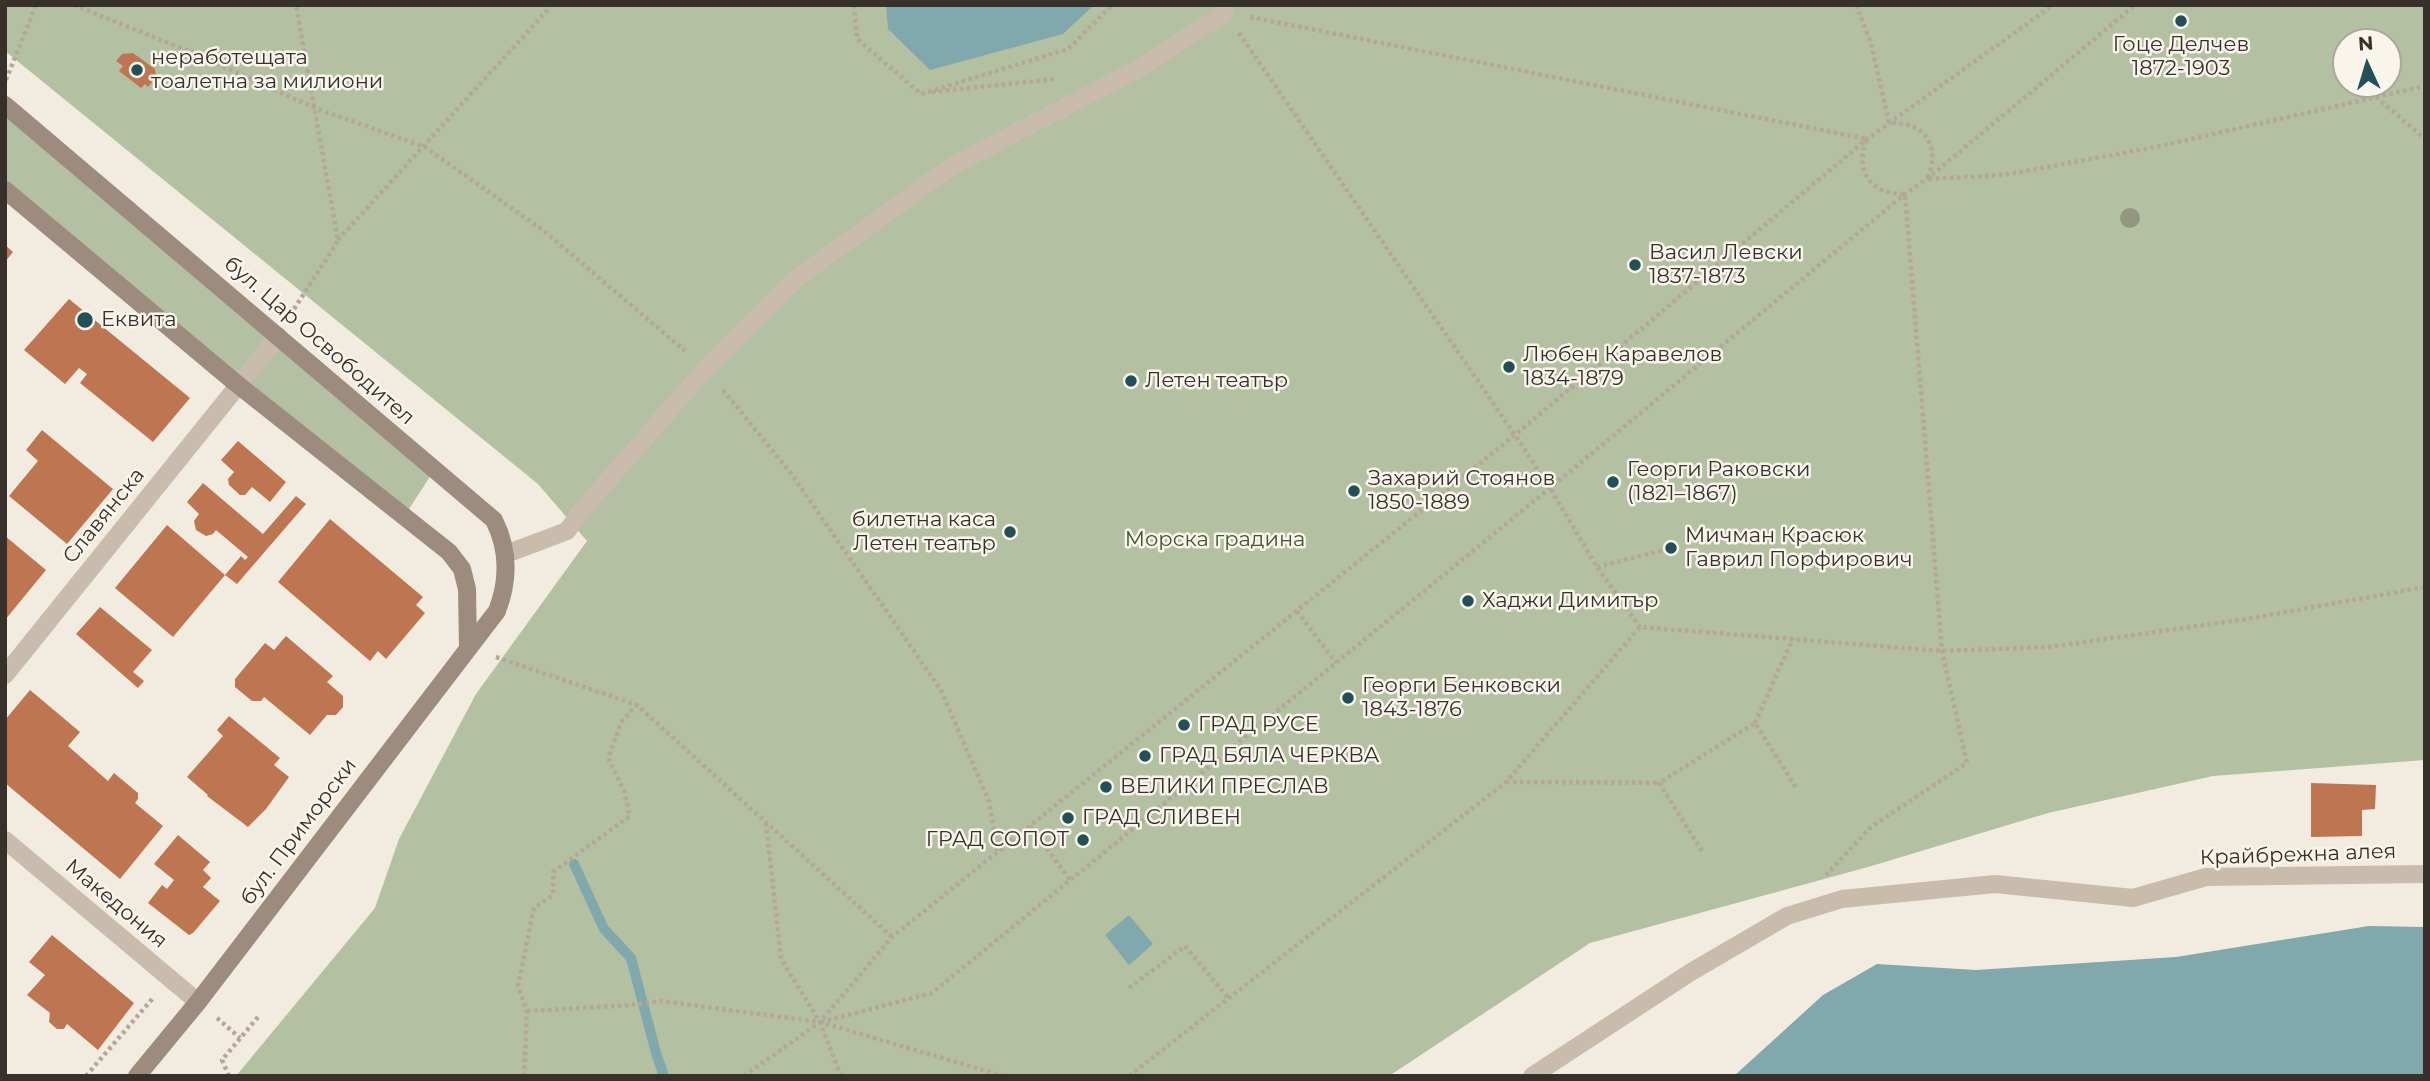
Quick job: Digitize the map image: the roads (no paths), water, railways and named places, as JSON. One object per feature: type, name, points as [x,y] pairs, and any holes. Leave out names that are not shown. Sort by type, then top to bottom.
[{"type":"main road","name":"бул. Цар Освободител","points":[[5,105],[494,520],[502,536],[506,554],[505,582],[497,611],[468,648]]},
{"type":"main road","points":[[5,190],[237,384],[449,552],[462,569],[468,605],[468,648]]},
{"type":"main road","name":"бул. Приморски","points":[[137,1076],[198,1002],[468,648]]},
{"type":"street","points":[[506,554],[567,531],[582,510],[706,368],[797,278],[952,166],[1136,70],[1225,13]]},
{"type":"street","name":"Славянска","points":[[5,675],[278,336]]},
{"type":"street","name":"Македония","points":[[5,840],[198,1002]]},
{"type":"street","name":"Крайбрежна алея","points":[[1532,1076],[1690,972],[1787,916],[1842,899],[1995,884],[2133,898],[2206,877],[2425,874]]},
{"type":"water","points":[[886,5],[1094,5],[1063,34],[930,70],[888,29]]},
{"type":"water","points":[[1129,915],[1153,944],[1129,965],[1105,935]]},
{"type":"water","points":[[2369,926],[2425,927],[2425,1076],[1734,1076],[1823,995],[1877,964],[1976,970],[2176,957]]},
{"type":"waterway","points":[[574,864],[604,929],[631,958],[664,1076]]},
{"type":"place","name":"Гоце Делчев 1872-1903","points":[[2181,21]]},
{"type":"place","name":"неработещата тоалетна за милиони","points":[[137,70]]},
{"type":"place","name":"Васил Левски 1837-1873","points":[[1635,265]]},
{"type":"place","name":"Еквита","points":[[85,320]]},
{"type":"place","name":"Любен Каравелов 1834-1879","points":[[1509,367]]},
{"type":"place","name":"Летен театър","points":[[1131,381]]},
{"type":"place","name":"Георги Раковски (1821–1867)","points":[[1613,482]]},
{"type":"place","name":"Захарий Стоянов 1850-1889","points":[[1354,491]]},
{"type":"place","name":"билетна каса Летен театър","points":[[1010,532]]},
{"type":"place","name":"Мичман Красюк Гаврил Порфирович","points":[[1671,548]]},
{"type":"place","name":"Хаджи Димитър","points":[[1468,601]]},
{"type":"place","name":"Георги Бенковски 1843-1876","points":[[1348,698]]},
{"type":"place","name":"ГРАД РУСЕ","points":[[1184,725]]},
{"type":"place","name":"ГРАД БЯЛА ЧЕРКВА","points":[[1145,756]]},
{"type":"place","name":"ВЕЛИКИ ПРЕСЛАВ","points":[[1106,787]]},
{"type":"place","name":"ГРАД СЛИВЕН","points":[[1068,818]]},
{"type":"place","name":"ГРАД СОПОТ","points":[[1083,840]]},
{"type":"park label","name":"Морска градина","points":[[1215,540]]}]
